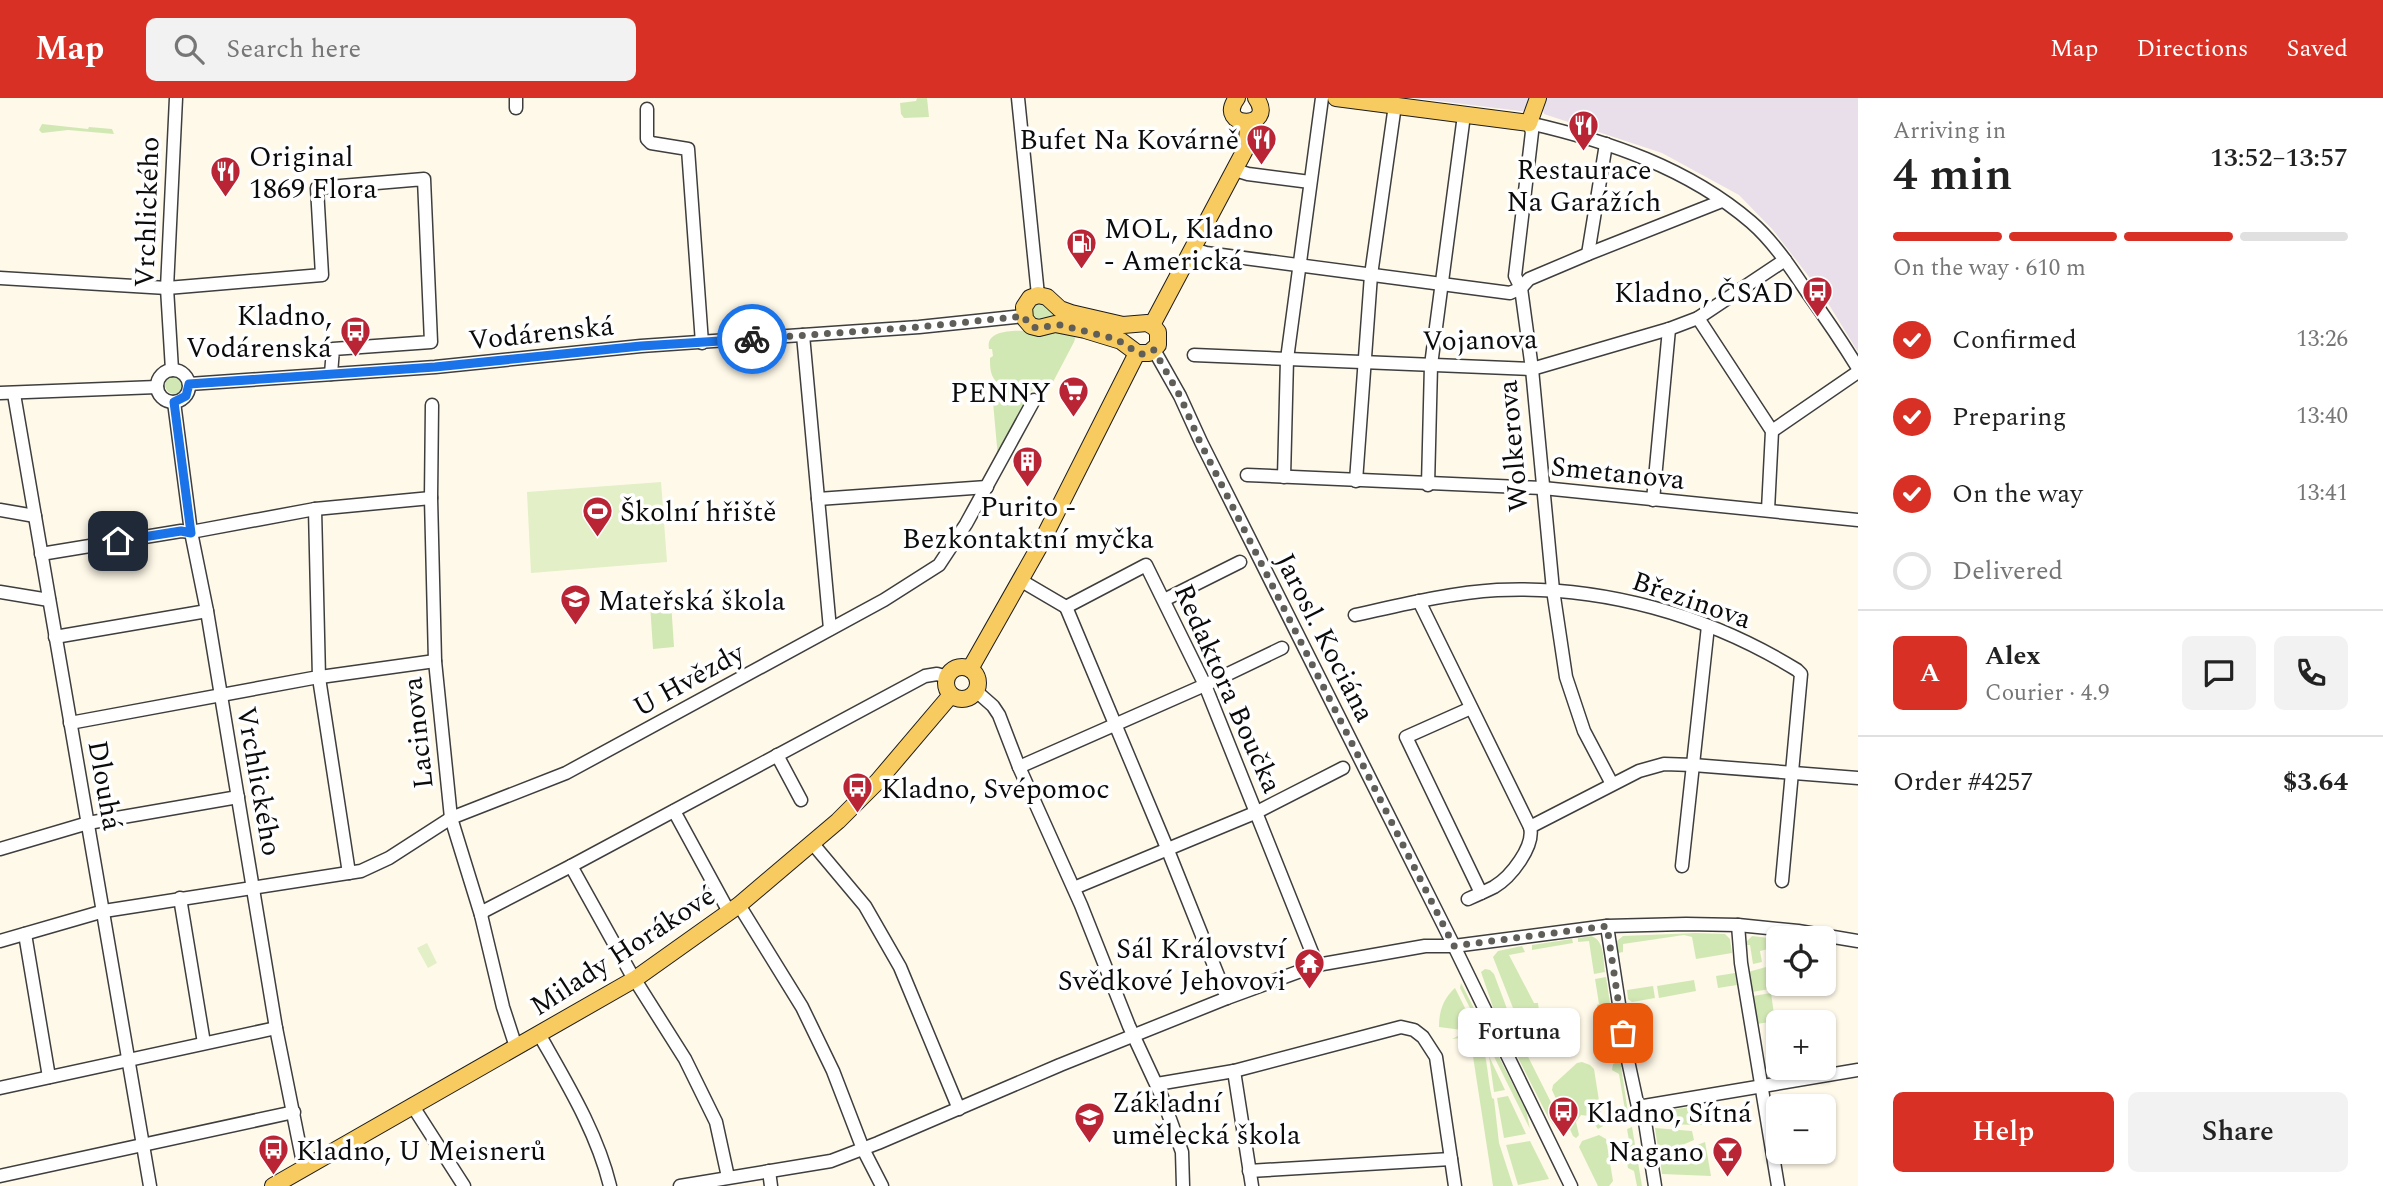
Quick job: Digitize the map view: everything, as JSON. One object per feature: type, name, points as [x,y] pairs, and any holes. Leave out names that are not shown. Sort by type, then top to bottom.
[{"type":"main road","points":[[1237,98],[1232,106],[1233,113],[1241,121],[1248,122],[1258,116],[1263,100]]},
{"type":"main road","points":[[1336,98],[1529,123]]},
{"type":"main road","name":"Wolkerova","points":[[1529,123],[1538,98]]},
{"type":"main road","points":[[1152,325],[1247,146],[1248,122]]},
{"type":"main road","points":[[1038,295],[1047,297],[1060,309],[1099,320],[1126,326],[1144,323],[1152,325],[1159,338],[1154,350],[1146,354],[1137,353],[1121,341],[1084,330],[1055,324],[1036,328],[1028,324],[1024,316],[1026,302],[1038,295]]},
{"type":"main road","points":[[970,669],[1020,580],[1137,353]]},
{"type":"main road","points":[[954,669],[970,669],[977,677],[976,691],[962,700],[951,695],[946,688],[947,677],[954,669]]},
{"type":"main road","name":"Milady Horákové","points":[[273,1186],[635,979],[734,909],[813,844],[877,781],[951,695]]},
{"type":"street","name":"Vrchlického","points":[[172,370],[167,288],[176,98]]},
{"type":"street","points":[[1018,98],[1038,295]]},
{"type":"street","points":[[1284,477],[1287,359],[1322,98]]},
{"type":"street","points":[[1356,481],[1371,275],[1395,105]]},
{"type":"street","points":[[647,109],[646,139],[651,144],[688,149],[702,343]]},
{"type":"street","points":[[1428,485],[1431,365],[1464,115]]},
{"type":"street","points":[[1529,123],[1647,158],[1686,177],[1752,222],[1785,260],[1858,370],[1772,431]]},
{"type":"street","name":"Wolkerova","points":[[1529,123],[1532,132],[1515,276],[1521,288],[1532,369],[1553,590],[1566,677],[1584,731],[1612,784]]},
{"type":"street","points":[[1588,254],[1606,144]]},
{"type":"street","points":[[1235,170],[1310,182]]},
{"type":"street","points":[[0,278],[167,288],[322,275],[317,188],[424,179],[431,342],[333,349],[331,374]]},
{"type":"street","points":[[1193,249],[1206,253],[1510,293],[1521,288],[1530,279],[1722,201]]},
{"type":"street","name":"Vojanova","points":[[1194,355],[1532,369],[1698,318],[1785,260]]},
{"type":"street","name":"Vodárenská","points":[[189,384],[435,367],[641,346],[919,327],[1024,316]]},
{"type":"street","points":[[1698,318],[1772,431],[1768,510]]},
{"type":"street","points":[[1653,500],[1669,329]]},
{"type":"street","points":[[803,335],[830,629]]},
{"type":"street","name":"Jarosl. Kociána","points":[[1154,350],[1180,396],[1200,442],[1572,1186]]},
{"type":"street","points":[[172,370],[185,375],[189,384],[186,396],[174,402],[163,398],[157,387],[163,374],[172,370]]},
{"type":"street","points":[[0,393],[157,387]]},
{"type":"street","name":"Dlouhá","points":[[14,394],[150,1186]]},
{"type":"street","name":"U Hvězdy","points":[[0,941],[104,911],[361,871],[388,858],[451,818],[566,773],[884,600],[939,565],[987,487],[1034,400]]},
{"type":"street","name":"Vrchlického","points":[[174,402],[191,533],[207,611],[276,1028],[304,1168]]},
{"type":"street","name":"Lacinova","points":[[432,405],[435,661],[451,818],[481,915],[503,1007],[516,1047]]},
{"type":"street","name":"Smetanova","points":[[1247,475],[1542,488],[1858,520]]},
{"type":"street","points":[[818,499],[987,487]]},
{"type":"street","points":[[41,554],[181,531],[191,533],[315,509],[431,498]]},
{"type":"street","points":[[315,509],[319,678],[349,873]]},
{"type":"street","points":[[0,510],[35,516]]},
{"type":"street","points":[[1164,600],[1240,562]]},
{"type":"street","name":"Redaktora Boučka","points":[[1066,607],[1146,565],[1205,685],[1317,965]]},
{"type":"street","points":[[1020,580],[1066,607],[1227,998]]},
{"type":"street","name":"Březinova","points":[[1355,615],[1419,601],[1496,590],[1553,590],[1597,595],[1651,606],[1767,651],[1801,674],[1782,881]]},
{"type":"street","points":[[0,592],[49,600]]},
{"type":"street","points":[[1419,601],[1530,827],[1532,835],[1531,843],[1504,880],[1474,896],[1406,737],[1471,708]]},
{"type":"street","points":[[55,637],[207,611]]},
{"type":"street","points":[[1682,866],[1708,626]]},
{"type":"street","points":[[1019,767],[1282,648]]},
{"type":"street","points":[[70,723],[319,678],[435,661]]},
{"type":"street","points":[[481,915],[484,911],[925,676],[937,674],[947,677]]},
{"type":"street","points":[[976,691],[999,715],[1019,767],[1074,888],[1129,1026],[1157,1084],[1182,1152],[1183,1186]]},
{"type":"street","points":[[777,755],[802,800]]},
{"type":"street","points":[[1530,827],[1639,771],[1664,764],[1858,778]]},
{"type":"street","points":[[1074,888],[1257,812],[1343,768]]},
{"type":"street","points":[[0,849],[88,823],[238,797]]},
{"type":"street","points":[[674,811],[734,909],[802,1007],[833,1070],[863,1149],[882,1186]]},
{"type":"street","points":[[813,844],[865,906],[900,967],[959,1108]]},
{"type":"street","points":[[571,866],[635,979],[685,1059],[716,1122],[728,1177]]},
{"type":"street","points":[[180,898],[204,1042]]},
{"type":"street","points":[[680,1186],[831,1161],[1060,1065],[1317,965],[1425,946],[1454,946],[1607,926],[1686,923],[1738,925],[1858,941]]},
{"type":"street","points":[[1738,925],[1741,963],[1778,1186]]},
{"type":"street","points":[[1607,926],[1627,1056],[1638,1107],[1645,1122],[1655,1186]]},
{"type":"street","points":[[25,934],[49,1077]]},
{"type":"street","points":[[1157,1084],[1234,1071],[1401,1027],[1414,1030],[1430,1045],[1436,1057],[1455,1186]]},
{"type":"street","points":[[0,1088],[276,1028]]},
{"type":"street","points":[[539,1034],[580,1109],[605,1167],[610,1186]]},
{"type":"street","points":[[1638,1107],[1858,1070]]},
{"type":"street","points":[[1234,1071],[1252,1186]]},
{"type":"street","points":[[412,1105],[464,1186]]},
{"type":"street","points":[[0,1176],[293,1112]]},
{"type":"street","points":[[1250,1171],[1451,1159]]},
{"type":"street","points":[[769,1171],[771,1186]]},
{"type":"shaded area","points":[[1414,98],[1535,98],[1529,112]]},
{"type":"shaded area","points":[[1543,98],[1858,98],[1858,352],[1823,295],[1773,230],[1739,195],[1662,153],[1544,114],[1541,104]]},
{"type":"green space","points":[[917,98],[927,98],[929,117],[904,118],[900,103],[916,101]]},
{"type":"green space","points":[[42,124],[112,129],[114,134],[68,130],[42,133],[39,130]]},
{"type":"green space","points":[[1040,303],[1125,330],[1122,337],[1037,320],[1032,317],[1031,309],[1034,304]]},
{"type":"green space","points":[[1049,329],[1076,335],[1074,342],[1053,382],[1031,391],[1007,435],[1011,438],[998,458],[992,391],[997,386],[1031,383],[995,381],[990,369],[990,358],[993,356],[992,349],[989,349],[990,341],[1002,333]]},
{"type":"green space","points":[[174,376],[180,379],[183,385],[180,391],[174,394],[168,391],[165,385],[168,379]]},
{"type":"green space","name":"Školní hřiště","points":[[661,482],[667,562],[531,573],[527,492]]},
{"type":"green space","points":[[671,602],[674,647],[653,649],[650,604]]},
{"type":"green space","points":[[1725,934],[1730,939],[1732,953],[1696,959],[1692,937],[1684,935],[1623,944],[1623,952],[1618,953],[1617,941],[1623,936]]},
{"type":"green space","points":[[1752,936],[1766,938],[1766,950],[1760,951],[1762,962],[1753,964],[1750,945],[1746,945]]},
{"type":"green space","points":[[1578,938],[1596,938],[1601,946],[1605,972],[1594,974],[1589,941],[1578,942]]},
{"type":"green space","points":[[1572,939],[1573,943],[1532,950],[1532,945]]},
{"type":"green space","points":[[427,943],[437,963],[428,968],[417,948]]},
{"type":"green space","points":[[1522,946],[1525,952],[1509,955],[1534,1003],[1538,1003],[1541,1027],[1522,1031],[1493,957],[1498,951]]},
{"type":"green space","points":[[1766,967],[1766,990],[1752,992],[1748,972]]},
{"type":"green space","points":[[1485,969],[1494,974],[1516,1033],[1563,1126],[1558,1131],[1549,1119],[1494,1010],[1481,972]]},
{"type":"green space","points":[[1735,973],[1737,985],[1718,988],[1716,976]]},
{"type":"green space","points":[[1606,977],[1611,1010],[1598,1012],[1595,979]]},
{"type":"green space","points":[[1694,980],[1696,991],[1659,998],[1657,986]]},
{"type":"green space","points":[[1461,983],[1526,1110],[1530,1129],[1460,988]]},
{"type":"green space","points":[[1653,986],[1655,998],[1632,1002],[1628,999],[1627,990]]},
{"type":"green space","points":[[1455,988],[1477,1032],[1439,1027],[1442,1006]]},
{"type":"green space","points":[[1766,994],[1771,996],[1773,1010],[1766,1010],[1766,1022],[1757,1024],[1753,996]]},
{"type":"green space","points":[[1460,1035],[1479,1036],[1482,1043],[1494,1099],[1499,1143],[1513,1186],[1493,1186],[1470,1037],[1452,1039]]},
{"type":"green space","points":[[1489,1056],[1505,1090],[1494,1092]]},
{"type":"green space","points":[[1618,1061],[1627,1068],[1621,1067],[1629,1119],[1627,1121],[1620,1118],[1620,1115],[1626,1116],[1619,1074],[1612,1070],[1613,1064]]},
{"type":"green space","points":[[1582,1062],[1594,1069],[1603,1126],[1598,1129],[1589,1116],[1581,1115],[1576,1122],[1579,1135],[1576,1138],[1552,1090],[1553,1085],[1577,1063]]},
{"type":"green space","points":[[1508,1096],[1526,1134],[1504,1138],[1497,1098]]},
{"type":"green space","points":[[1699,1106],[1702,1125],[1654,1124],[1653,1112]]},
{"type":"green space","points":[[1632,1127],[1642,1186],[1637,1186],[1634,1171],[1628,1168],[1627,1162],[1633,1163],[1627,1129]]},
{"type":"green space","points":[[1655,1128],[1692,1131],[1694,1140],[1659,1155]]},
{"type":"green space","points":[[1599,1135],[1606,1139],[1613,1181],[1609,1186],[1598,1186],[1579,1147],[1582,1141]]},
{"type":"green space","points":[[1530,1141],[1549,1179],[1518,1185],[1506,1145]]},
{"type":"green space","points":[[1705,1142],[1711,1176],[1662,1174],[1660,1159]]},
{"type":"way so far","points":[[752,339],[919,327],[1024,316],[1028,324],[1036,328],[1055,324],[1116,339],[1140,354],[1154,350],[1167,370],[1200,442],[1454,946],[1607,926],[1623,1033]]},
{"type":"place","name":"Restaurace Na Garážích","points":[[1584,152]]},
{"type":"place","name":"Bufet Na Kovárně","points":[[1262,166]]},
{"type":"place","name":"Original 1869 Flora","points":[[226,199]]},
{"type":"place","name":"MOL, Kladno - Americká","points":[[1081,271]]},
{"type":"place","name":"Kladno, ČSAD","points":[[1817,319]]},
{"type":"place","name":"Kladno, Vodárenská","points":[[355,358]]},
{"type":"place","name":"PENNY","points":[[1074,419]]},
{"type":"place","name":"Purito - Bezkontaktní myčka","points":[[1028,489]]},
{"type":"place","name":"Školní hřiště","points":[[597,538]]},
{"type":"place","name":"Mateřská škola","points":[[575,627]]},
{"type":"place","name":"Kladno, Svépomoc","points":[[858,815]]},
{"type":"place","name":"Sál Království Svědkové Jehovovi","points":[[1309,991]]},
{"type":"place","name":"Fortuna","points":[[1623,1033]]},
{"type":"place","name":"Kladno, Sítná","points":[[1563,1139]]},
{"type":"place","name":"Základní umělecká škola","points":[[1089,1145]]},
{"type":"place","name":"Kladno, U Meisnerů","points":[[273,1177]]},
{"type":"place","name":"Nagano","points":[[1727,1178]]},
{"type":"route","points":[[118,541],[181,531],[191,533],[174,402],[186,396],[189,384],[435,367],[641,346],[752,339]]}]
